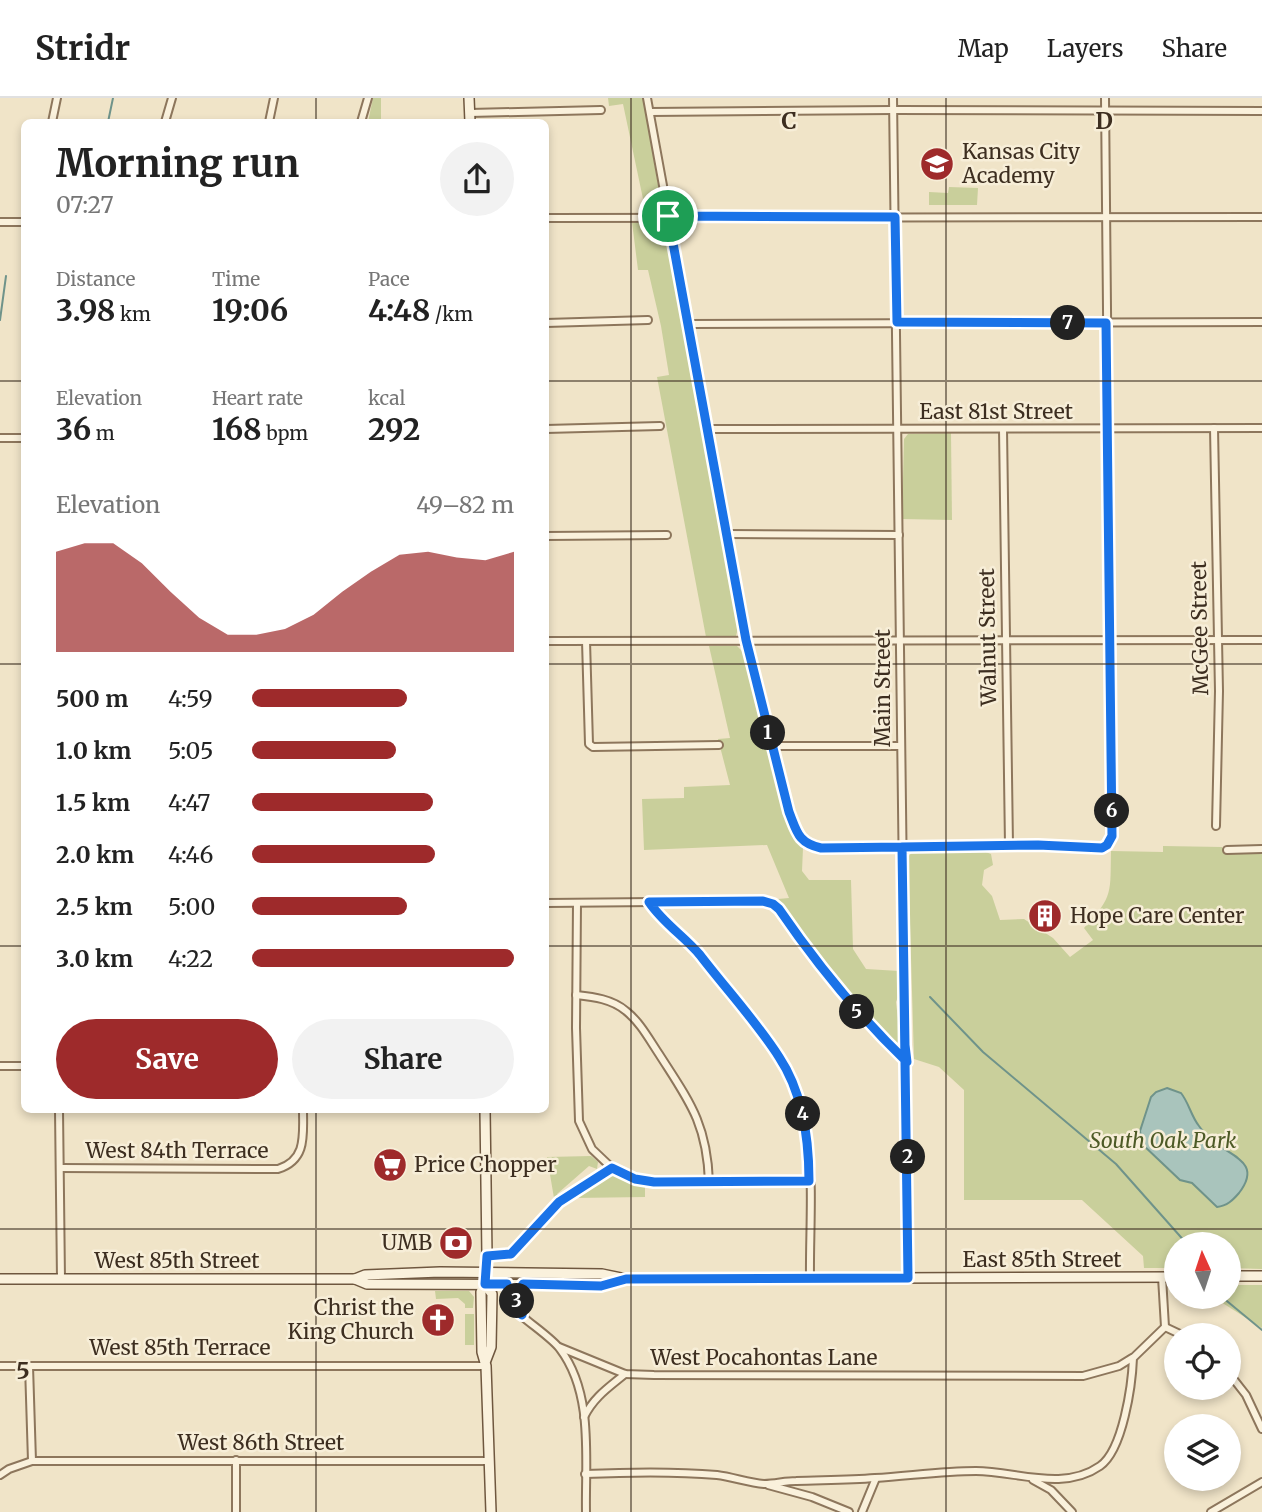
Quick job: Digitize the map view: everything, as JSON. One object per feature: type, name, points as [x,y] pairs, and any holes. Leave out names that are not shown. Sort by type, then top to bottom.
[{"type":"main road","points":[[469,98],[470,118]]},
{"type":"main road","points":[[485,1113],[485,1284],[492,1294],[491,1347],[486,1363],[491,1512]]},
{"type":"main road","name":"West 85th Street","points":[[0,1279],[355,1279],[368,1275],[486,1272],[602,1274],[626,1279],[908,1278]]},
{"type":"main road","points":[[1241,1276],[1262,1276]]},
{"type":"main road","name":"East 85th Street","points":[[908,1278],[1162,1277]]},
{"type":"main road","name":"West 85th Street","points":[[355,1279],[367,1284],[601,1286],[626,1279]]},
{"type":"street","points":[[53,119],[57,98]]},
{"type":"street","points":[[166,119],[172,98]]},
{"type":"street","points":[[270,119],[274,98]]},
{"type":"street","points":[[363,119],[368,98]]},
{"type":"street","points":[[647,98],[746,640],[771,746],[796,832],[804,842],[821,848],[1009,845],[1102,848],[1112,836],[1105,98]]},
{"type":"street","name":"Main Street","points":[[893,98],[908,1278]]},
{"type":"street","points":[[470,118],[601,110]]},
{"type":"street","points":[[650,112],[1262,111]]},
{"type":"street","points":[[549,218],[1262,217]]},
{"type":"street","points":[[0,222],[21,222]]},
{"type":"street","points":[[549,323],[648,320]]},
{"type":"street","points":[[688,324],[1262,322]]},
{"type":"street","points":[[549,429],[660,426]]},
{"type":"street","name":"McGee Street","points":[[1214,428],[1218,640],[1216,826]]},
{"type":"street","name":"East 81st Street","points":[[709,429],[1262,428]]},
{"type":"street","name":"Walnut Street","points":[[1003,429],[1009,845]]},
{"type":"street","points":[[0,438],[21,438]]},
{"type":"street","points":[[728,534],[899,535]]},
{"type":"street","points":[[549,536],[667,535]]},
{"type":"street","points":[[549,641],[1262,640]]},
{"type":"street","points":[[586,641],[589,744],[593,747],[719,745]]},
{"type":"street","points":[[771,746],[901,747]]},
{"type":"street","points":[[1227,850],[1262,849]]},
{"type":"street","points":[[549,903],[763,901],[776,907],[842,996],[907,1062]]},
{"type":"street","points":[[649,902],[661,918],[687,939],[700,955],[780,1058],[794,1086],[804,1119],[809,1150],[810,1278]]},
{"type":"street","points":[[577,903],[579,1121],[592,1149],[612,1168],[635,1179],[654,1182],[809,1181]]},
{"type":"street","points":[[576,995],[616,1004],[639,1024],[695,1111],[706,1144],[709,1182]]},
{"type":"street","points":[[0,1066],[21,1066]]},
{"type":"street","points":[[59,1113],[61,1279]]},
{"type":"street","name":"West 84th Terrace","points":[[60,1168],[278,1169],[292,1162],[301,1152],[303,1113]]},
{"type":"street","points":[[487,1256],[511,1254],[559,1202],[612,1168]]},
{"type":"street","points":[[1162,1277],[1165,1323]]},
{"type":"street","points":[[507,1284],[512,1307],[559,1347],[572,1370],[581,1397],[584,1418],[586,1512]]},
{"type":"street","points":[[522,1315],[516,1300],[518,1290],[523,1284]]},
{"type":"street","points":[[764,1484],[939,1472],[981,1471],[1031,1479],[1066,1478],[1089,1472],[1102,1465],[1120,1439],[1132,1383],[1133,1358],[1164,1327]]},
{"type":"street","name":"West Pocahontas Lane","points":[[559,1347],[625,1374],[1083,1376],[1119,1366],[1133,1358]]},
{"type":"street","name":"West 85th Terrace","points":[[0,1366],[486,1363]]},
{"type":"street","points":[[0,1475],[32,1461],[29,1366]]},
{"type":"street","points":[[584,1418],[591,1403],[625,1374]]},
{"type":"street","points":[[1241,1389],[1262,1429]]},
{"type":"street","points":[[236,1460],[236,1512]]},
{"type":"street","name":"West 86th Street","points":[[32,1461],[490,1461]]},
{"type":"street","points":[[585,1474],[644,1471],[721,1476],[812,1497],[849,1512]]},
{"type":"street","points":[[862,1512],[876,1478]]},
{"type":"street","points":[[1031,1479],[1051,1490],[1070,1510]]},
{"type":"street","points":[[1211,1512],[1262,1482]]},
{"type":"green space","points":[[373,98],[381,98],[381,119],[369,119]]},
{"type":"green space","points":[[608,98],[643,98],[661,202],[654,212],[646,213],[623,104],[609,106]]},
{"type":"green space","points":[[949,187],[978,188],[977,205],[929,205],[929,192],[948,193]]},
{"type":"green space","points":[[632,222],[656,223],[667,231],[739,624],[736,636],[706,637],[657,377],[669,375],[661,326],[648,270],[638,270]]},
{"type":"green space","points":[[951,433],[952,520],[902,519],[904,439],[908,434]]},
{"type":"green space","points":[[709,646],[737,646],[745,654],[783,809],[791,830],[803,848],[802,871],[809,880],[851,880],[853,949],[866,969],[899,971],[900,992],[896,1002],[901,1044],[898,1047],[895,1047],[842,989],[778,899],[789,898],[767,845],[644,850],[642,799],[684,798],[684,787],[730,785],[718,739],[730,738]]},
{"type":"green space","name":"South Oak Park","points":[[1163,846],[1222,847],[1224,853],[1262,852],[1262,1269],[1241,1268],[1241,1232],[1164,1232],[1164,1268],[1144,1268],[1143,1256],[1082,1200],[964,1200],[964,1090],[939,1067],[914,1059],[908,857],[913,851],[983,851],[991,854],[993,865],[984,870],[982,885],[992,896],[1000,920],[1024,919],[1053,938],[1070,957],[1093,940],[1084,928],[1101,908],[1108,893],[1111,851],[1163,852]]},
{"type":"green space","points":[[591,1156],[598,1162],[597,1169],[589,1166],[557,1194],[561,1198],[554,1198],[547,1157]]},
{"type":"green space","points":[[610,1175],[645,1184],[645,1197],[574,1198]]},
{"type":"green space","points":[[1241,1285],[1262,1285],[1262,1328],[1232,1309],[1241,1309]]},
{"type":"green space","points":[[435,1291],[469,1291],[474,1297],[473,1308],[465,1308],[465,1304],[458,1298],[436,1299]]},
{"type":"green space","points":[[465,1314],[474,1314],[474,1345],[465,1345]]},
{"type":"water","points":[[1167,1088],[1181,1093],[1202,1130],[1246,1168],[1245,1183],[1227,1204],[1217,1207],[1192,1183],[1180,1180],[1142,1144],[1140,1131],[1151,1097]]},
{"type":"waterway","points":[[109,119],[113,98]]},
{"type":"waterway","points":[[0,320],[6,276]]},
{"type":"waterway","points":[[930,997],[983,1052],[1116,1164],[1176,1232]]},
{"type":"waterway","points":[[1237,1309],[1262,1330]]},
{"type":"place","name":"Kansas City Academy","points":[[937,164]]},
{"type":"place","name":"Hope Care Center","points":[[1045,916]]},
{"type":"place","name":"Price Chopper","points":[[390,1165]]},
{"type":"place","name":"UMB","points":[[456,1243]]},
{"type":"place","name":"Christ the King Church","points":[[438,1320]]},
{"type":"route","points":[[668,216],[746,640],[771,746],[796,832],[810,846],[821,848],[902,847],[907,1062],[908,1278],[626,1279],[601,1286],[523,1284],[518,1290],[516,1300],[522,1315],[512,1307],[507,1284],[485,1284],[487,1256],[511,1254],[559,1202],[612,1168],[635,1179],[654,1182],[809,1181],[809,1150],[804,1119],[794,1086],[780,1058],[687,939],[661,918],[649,902],[763,901],[773,904],[842,996],[907,1062],[905,1045],[902,847],[1038,845],[1102,848],[1112,836],[1106,323],[897,322],[895,217],[668,216]]}]
